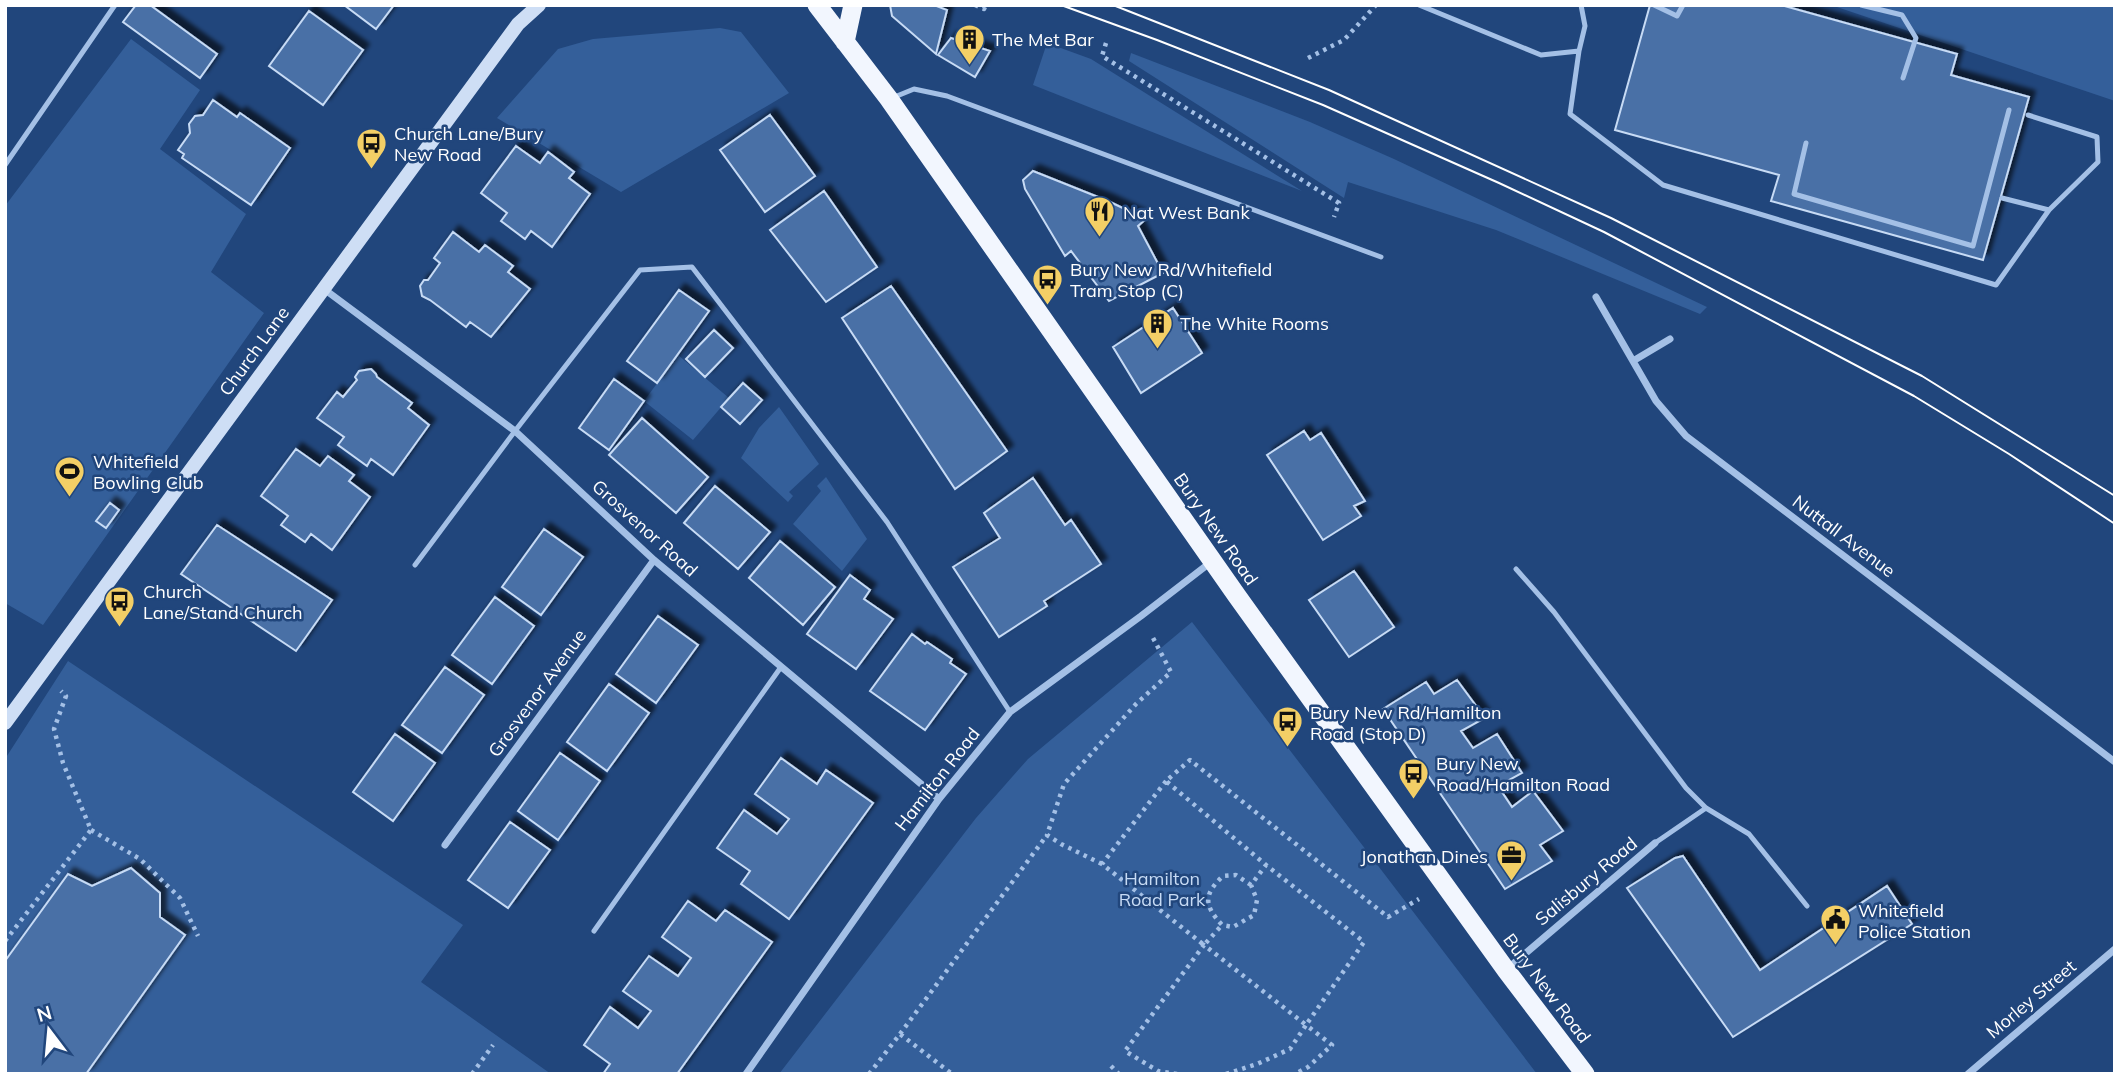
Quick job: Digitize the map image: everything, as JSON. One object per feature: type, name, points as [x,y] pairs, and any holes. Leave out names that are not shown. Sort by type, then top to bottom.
[{"type":"highway","name":"Bury New Road","points":[[817,5],[889,99],[1213,561],[1506,970],[1585,1074]]},
{"type":"highway","points":[[845,42],[853,5]]},
{"type":"main road","name":"Church Lane","points":[[5,723],[518,24],[539,5]]},
{"type":"street","name":"Grosvenor Road","points":[[324,289],[515,431],[654,560],[939,799]]},
{"type":"street","name":"Nuttall Avenue","points":[[1596,298],[1656,401],[1686,436],[2115,762]]},
{"type":"street","points":[[1633,361],[1670,339]]},
{"type":"street","name":"Grosvenor Avenue","points":[[445,845],[654,560]]},
{"type":"street","name":"Hamilton Road","points":[[746,1074],[939,799],[1010,712],[1213,561]]},
{"type":"street","name":"Salisbury Road","points":[[1506,970],[1655,843]]},
{"type":"street","name":"Morley Street","points":[[1968,1074],[2115,949]]},
{"type":"lane","points":[[5,165],[116,5]]},
{"type":"lane","points":[[1419,5],[1541,55],[1579,51]]},
{"type":"lane","points":[[1581,5],[1585,26],[1570,114],[1662,185],[1996,285],[2049,210],[2098,162],[2097,137],[2028,115]]},
{"type":"lane","points":[[1654,5],[1677,16],[1683,5]]},
{"type":"lane","points":[[1861,5],[1902,15],[1916,38],[1903,78]]},
{"type":"lane","points":[[889,99],[914,89],[947,96],[1381,257]]},
{"type":"lane","points":[[1806,143],[1794,194],[1973,246],[2009,110]]},
{"type":"lane","points":[[2002,198],[2049,210]]},
{"type":"lane","points":[[415,565],[640,270],[692,267],[887,522],[1010,712]]},
{"type":"lane","points":[[1516,569],[1554,612],[1686,788],[1706,808],[1749,834],[1807,906]]},
{"type":"lane","points":[[594,931],[781,667]]},
{"type":"lane","points":[[1655,843],[1706,808]]},
{"type":"path","points":[[975,5],[985,9],[986,5]]},
{"type":"path","points":[[1308,58],[1344,40],[1376,5]]},
{"type":"path","points":[[1106,43],[1102,56],[1339,203],[1328,238]]},
{"type":"path","points":[[869,1074],[1047,835],[1064,784],[1136,704],[1171,672],[1141,617]]},
{"type":"path","points":[[43,673],[66,696],[54,729],[63,763],[90,830],[140,859],[180,898],[198,936]]},
{"type":"path","points":[[1102,864],[1166,781],[1190,760],[1388,917],[1446,884]]},
{"type":"path","points":[[1166,781],[1364,942],[1290,1049],[1258,1064],[1226,1074]]},
{"type":"path","points":[[5,941],[90,830]]},
{"type":"path","points":[[1047,835],[1102,864],[1332,1045],[1308,1067],[1295,1074]]},
{"type":"path","points":[[1251,885],[1266,865]]},
{"type":"path","points":[[1236,875],[1251,885],[1257,900],[1254,915],[1233,927],[1222,925],[1211,912],[1208,899],[1212,887],[1223,876],[1236,875]]},
{"type":"path","points":[[1177,1074],[1158,1071],[1125,1051],[1222,925]]},
{"type":"path","points":[[900,1034],[952,1074]]},
{"type":"path","points":[[472,1074],[493,1045]]},
{"type":"path","points":[[1111,1066],[1119,1074]]},
{"type":"green space","points":[[1831,5],[2115,5],[2115,101]]},
{"type":"green space","points":[[720,28],[741,32],[789,93],[621,192],[497,118],[558,49],[593,39]]},
{"type":"green space","points":[[131,39],[200,90],[160,149],[246,214],[211,272],[264,313],[43,625],[5,603],[5,206]]},
{"type":"green space","points":[[1047,43],[1091,59],[1302,191],[1033,85]]},
{"type":"green space","points":[[1131,53],[1310,122],[1394,159],[1707,307],[1700,314],[1496,230],[1348,182],[1344,198],[1129,61]]},
{"type":"green space","points":[[678,355],[729,398],[693,440],[644,401]]},
{"type":"green space","points":[[779,407],[819,464],[789,492],[793,496],[788,502],[741,458],[759,428]]},
{"type":"green space","points":[[826,477],[867,539],[842,571],[793,524],[821,491],[817,486]]},
{"type":"green space","name":"Hamilton Road Park","points":[[1192,622],[1537,1074],[779,1074],[976,818],[1028,759]]},
{"type":"green space","points":[[68,661],[463,925],[421,982],[551,1074],[5,1074],[5,759]]},
{"type":"building","points":[[136,5],[150,5],[217,54],[200,78],[123,22]]},
{"type":"building","points":[[344,5],[394,5],[376,29]]},
{"type":"building","points":[[890,5],[934,5],[947,10],[936,54],[892,16]]},
{"type":"building","points":[[1650,5],[1781,5],[1957,54],[1951,75],[2029,97],[1983,260],[1771,201],[1779,175],[1615,130]]},
{"type":"building","points":[[309,11],[363,50],[323,105],[269,66]]},
{"type":"building","name":"The Met Bar","points":[[951,38],[990,51],[975,77],[938,55]]},
{"type":"building","points":[[213,100],[237,117],[240,113],[290,148],[251,205],[182,158],[184,154],[178,150],[190,133],[189,124],[195,116],[203,115]]},
{"type":"building","points":[[770,115],[815,176],[765,212],[720,150]]},
{"type":"building","points":[[516,146],[540,163],[548,152],[574,172],[569,178],[590,194],[552,247],[531,231],[525,239],[501,221],[507,213],[481,193]]},
{"type":"building","name":"Nat West Bank","points":[[1033,171],[1146,219],[1138,226],[1163,273],[1109,301],[1071,251],[1065,256],[1025,189],[1023,180]]},
{"type":"building","points":[[824,191],[877,267],[826,302],[770,230]]},
{"type":"building","points":[[453,232],[479,252],[485,245],[513,266],[508,272],[530,289],[491,337],[470,322],[466,327],[422,296],[420,286],[440,263],[434,258]]},
{"type":"building","points":[[891,286],[1007,451],[955,489],[842,318]]},
{"type":"building","points":[[679,290],[709,311],[657,383],[627,361]]},
{"type":"building","name":"The White Rooms","points":[[1173,308],[1202,353],[1141,393],[1113,347]]},
{"type":"building","points":[[714,330],[733,348],[705,377],[686,359]]},
{"type":"building","points":[[371,369],[377,377],[412,403],[408,408],[429,425],[393,475],[371,459],[367,466],[338,445],[344,437],[317,418],[337,392],[343,397],[357,380],[355,377],[359,371]]},
{"type":"building","points":[[614,379],[644,401],[609,450],[579,428]]},
{"type":"building","points":[[743,383],[762,400],[740,424],[721,407]]},
{"type":"building","points":[[642,418],[708,477],[676,513],[609,455]]},
{"type":"building","points":[[1304,431],[1310,440],[1321,433],[1365,501],[1354,506],[1361,516],[1323,540],[1267,455]]},
{"type":"building","points":[[296,449],[320,466],[328,456],[354,475],[349,481],[370,497],[332,550],[311,534],[305,542],[281,525],[288,516],[261,496]]},
{"type":"building","points":[[1033,478],[1065,525],[1071,520],[1101,564],[1044,601],[1047,606],[999,637],[953,567],[1000,538],[984,513]]},
{"type":"building","points":[[715,486],[770,532],[738,569],[684,523]]},
{"type":"building","points":[[110,503],[119,510],[106,528],[96,521]]},
{"type":"building","points":[[217,525],[332,600],[296,651],[181,574]]},
{"type":"building","points":[[544,529],[583,557],[541,615],[502,587]]},
{"type":"building","points":[[780,541],[835,587],[803,625],[749,578]]},
{"type":"building","points":[[1354,571],[1394,627],[1349,657],[1309,600]]},
{"type":"building","points":[[850,575],[870,590],[864,599],[893,619],[856,669],[807,634]]},
{"type":"building","points":[[495,597],[534,626],[492,684],[452,655]]},
{"type":"building","points":[[658,616],[698,645],[656,703],[616,674]]},
{"type":"building","points":[[912,634],[952,659],[950,663],[966,674],[925,730],[870,691]]},
{"type":"building","points":[[445,667],[484,695],[442,753],[402,725]]},
{"type":"building","points":[[1457,680],[1485,718],[1461,731],[1473,748],[1497,734],[1522,773],[1498,786],[1512,807],[1533,791],[1563,831],[1540,845],[1552,861],[1505,889],[1383,709],[1426,682],[1434,694]]},
{"type":"building","points":[[609,684],[649,713],[607,771],[567,742]]},
{"type":"building","points":[[395,734],[435,763],[393,821],[353,792]]},
{"type":"building","points":[[560,753],[600,781],[558,840],[518,811]]},
{"type":"building","points":[[781,758],[817,784],[826,770],[873,803],[789,919],[741,884],[750,871],[717,848],[744,810],[777,834],[789,819],[755,794]]},
{"type":"building","points":[[510,822],[550,850],[508,908],[468,880]]},
{"type":"building","name":"Whitefield Police Station","points":[[1683,856],[1760,970],[1887,886],[1912,924],[1733,1037],[1627,888],[1675,858]]},
{"type":"building","points":[[131,868],[160,893],[160,917],[185,935],[86,1074],[5,1074],[5,961],[68,874],[92,886]]},
{"type":"building","points":[[688,901],[716,921],[725,910],[772,942],[677,1074],[603,1074],[610,1064],[584,1045],[610,1007],[638,1028],[651,1011],[623,991],[649,956],[678,976],[691,958],[662,937]]},
{"type":"tram line","points":[[1061,5],[1323,105],[1604,232],[1914,396],[2009,454],[2115,524]]},
{"type":"tram line","points":[[1113,5],[1329,90],[1611,218],[1922,376],[2115,496]]},
{"type":"place","name":"The Met Bar","points":[[969,66]]},
{"type":"place","name":"Church Lane/Bury New Road","points":[[371,170]]},
{"type":"place","name":"Nat West Bank","points":[[1100,239]]},
{"type":"place","name":"Bury New Rd/Whitefield Tram Stop (C)","points":[[1047,306]]},
{"type":"place","name":"The White Rooms","points":[[1157,350]]},
{"type":"place","name":"Whitefield Bowling Club","points":[[70,498]]},
{"type":"place","name":"Church Lane/Stand Church","points":[[120,628]]},
{"type":"place","name":"Bury New Rd/Hamilton Road (Stop D)","points":[[1287,749]]},
{"type":"place","name":"Bury New Road/Hamilton Road","points":[[1413,800]]},
{"type":"place","name":"Jonathan Dines","points":[[1511,883]]},
{"type":"place","name":"Whitefield Police Station","points":[[1835,947]]}]
